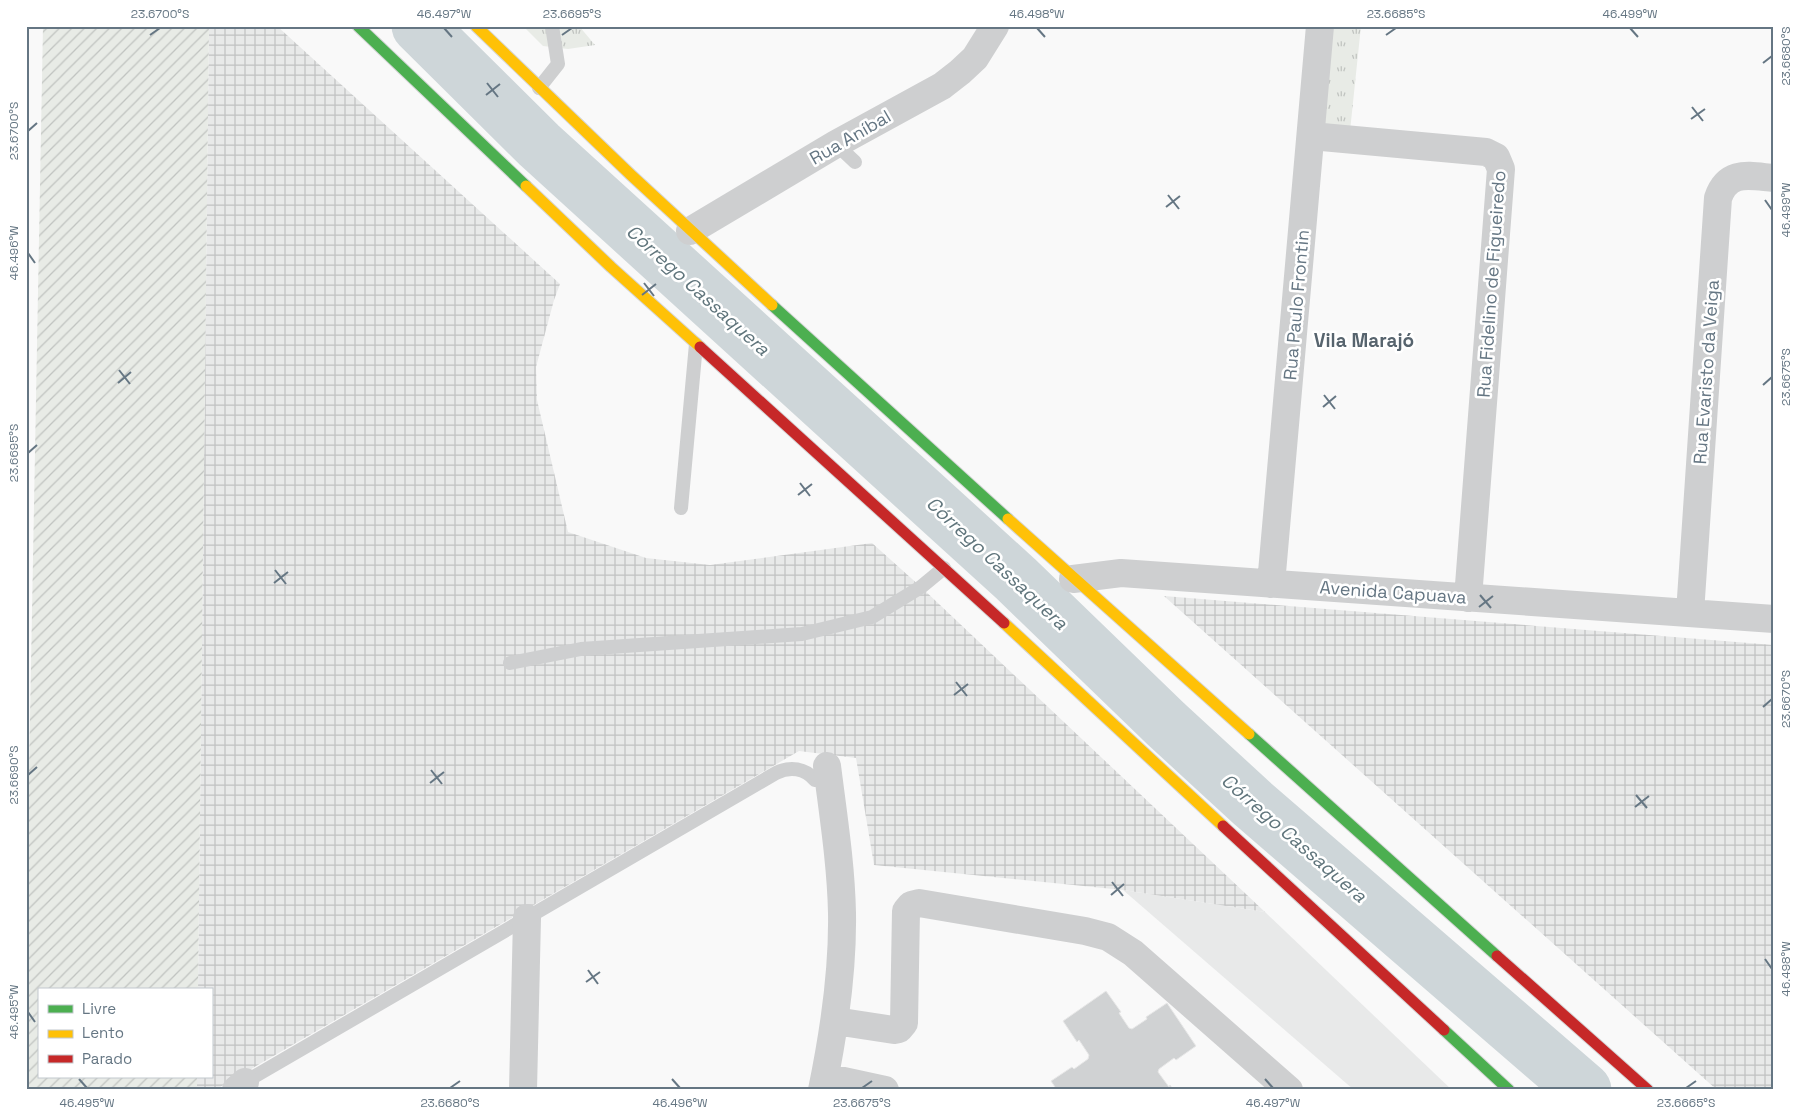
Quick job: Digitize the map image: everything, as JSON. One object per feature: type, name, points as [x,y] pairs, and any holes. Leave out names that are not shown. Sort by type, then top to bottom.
[{"type":"main road","points":[[358,26],[611,267],[944,568],[1509,1090]]},
{"type":"main road","points":[[476,26],[690,231],[1073,579],[1648,1090]]},
{"type":"street","name":"Rua Aníbal","points":[[690,231],[845,153],[960,72],[975,58],[995,26]]},
{"type":"street","name":"Rua Paulo Frontin","points":[[1271,584],[1320,26]]},
{"type":"street","name":"Rua Fidelino de Figueiredo","points":[[1311,136],[1486,152],[1496,157],[1501,169],[1468,598]]},
{"type":"street","name":"Rua Evaristo da Veiga","points":[[1690,613],[1718,198],[1721,188],[1740,175],[1774,178]]},
{"type":"street","name":"Avenida Capuava","points":[[1073,579],[1121,573],[1774,619]]},
{"type":"street","points":[[828,766],[842,913],[835,1022],[824,1083],[885,1090]]},
{"type":"street","points":[[835,1022],[894,1030],[902,1026],[904,1023],[906,910],[911,905],[919,902],[1085,931],[1108,937],[1133,953],[1289,1090]]},
{"type":"street","points":[[523,1090],[528,918]]},
{"type":"lane","points":[[539,88],[558,64],[552,26]]},
{"type":"lane","points":[[681,508],[696,343]]},
{"type":"lane","points":[[510,663],[581,649],[802,634],[872,618],[921,587],[944,568]]},
{"type":"lane","points":[[241,1086],[776,773],[792,768],[810,774],[815,780],[828,766]]},
{"type":"shaded area","points":[[209,26],[277,26],[560,284],[536,367],[537,400],[568,532],[646,558],[710,565],[872,543],[1265,912],[1123,890],[874,865],[856,758],[799,751],[215,1090],[197,1090],[197,1078],[212,1078],[212,988],[198,988]]},
{"type":"shaded area","points":[[1164,596],[1774,645],[1774,1090],[1717,1090]]},
{"type":"shaded area","points":[[1123,890],[1265,912],[1452,1090],[1354,1090]]},
{"type":"green space","points":[[43,26],[209,26],[198,988],[38,988],[38,1078],[197,1078],[197,1090],[26,1090],[26,932]]},
{"type":"green space","points":[[523,26],[579,26],[595,45],[568,49],[543,46]]},
{"type":"green space","points":[[1326,26],[1361,26],[1350,131],[1325,124]]},
{"type":"building","points":[[1106,991],[1121,1012],[1119,1013],[1129,1028],[1132,1029],[1167,1003],[1196,1046],[1159,1069],[1158,1072],[1173,1090],[1057,1090],[1051,1081],[1072,1067],[1074,1069],[1088,1059],[1089,1055],[1079,1040],[1077,1042],[1063,1021]]},
{"type":"waterway","name":"Córrego Cassaquera","points":[[419,26],[539,145],[1016,579],[1166,724],[1253,804],[1584,1090]]},
{"type":"traffic: fast","points":[[358,26],[526,186]]},
{"type":"traffic: fast","points":[[772,305],[1008,519]]},
{"type":"traffic: fast","points":[[1249,734],[1497,956]]},
{"type":"traffic: fast","points":[[1444,1030],[1509,1090]]},
{"type":"traffic: slow","points":[[476,26],[631,175],[772,305]]},
{"type":"traffic: slow","points":[[526,186],[611,267],[700,347]]},
{"type":"traffic: slow","points":[[1008,519],[1249,734]]},
{"type":"traffic: slow","points":[[1004,623],[1223,826]]},
{"type":"traffic: jam","points":[[700,347],[1004,623]]},
{"type":"traffic: jam","points":[[1223,826],[1444,1030]]},
{"type":"traffic: jam","points":[[1497,956],[1648,1090]]},
{"type":"district","name":"Vila Marajó","points":[[1364,340]]}]
